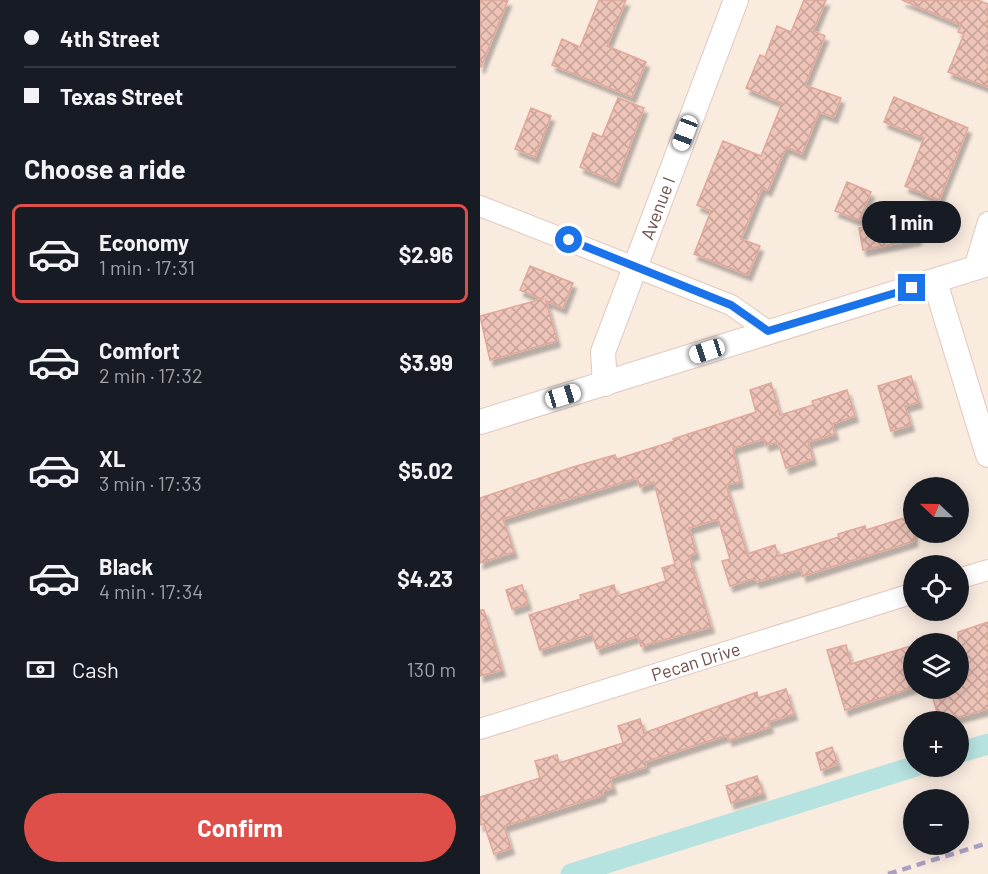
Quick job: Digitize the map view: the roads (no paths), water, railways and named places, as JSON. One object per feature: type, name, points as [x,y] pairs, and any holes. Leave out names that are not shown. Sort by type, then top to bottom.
[{"type":"street","name":"Avenue I","points":[[605,384],[603,352],[736,0]]},
{"type":"street","points":[[480,206],[635,265],[731,305],[768,331]]},
{"type":"street","points":[[480,422],[981,266],[988,222]]},
{"type":"street","points":[[935,282],[988,455]]},
{"type":"street","points":[[969,576],[988,570]]},
{"type":"street","name":"Pecan Drive","points":[[480,729],[903,596]]},
{"type":"waterway","points":[[969,750],[988,744]]},
{"type":"waterway","points":[[571,874],[903,770]]},
{"type":"railway","points":[[888,874],[988,843]]}]
